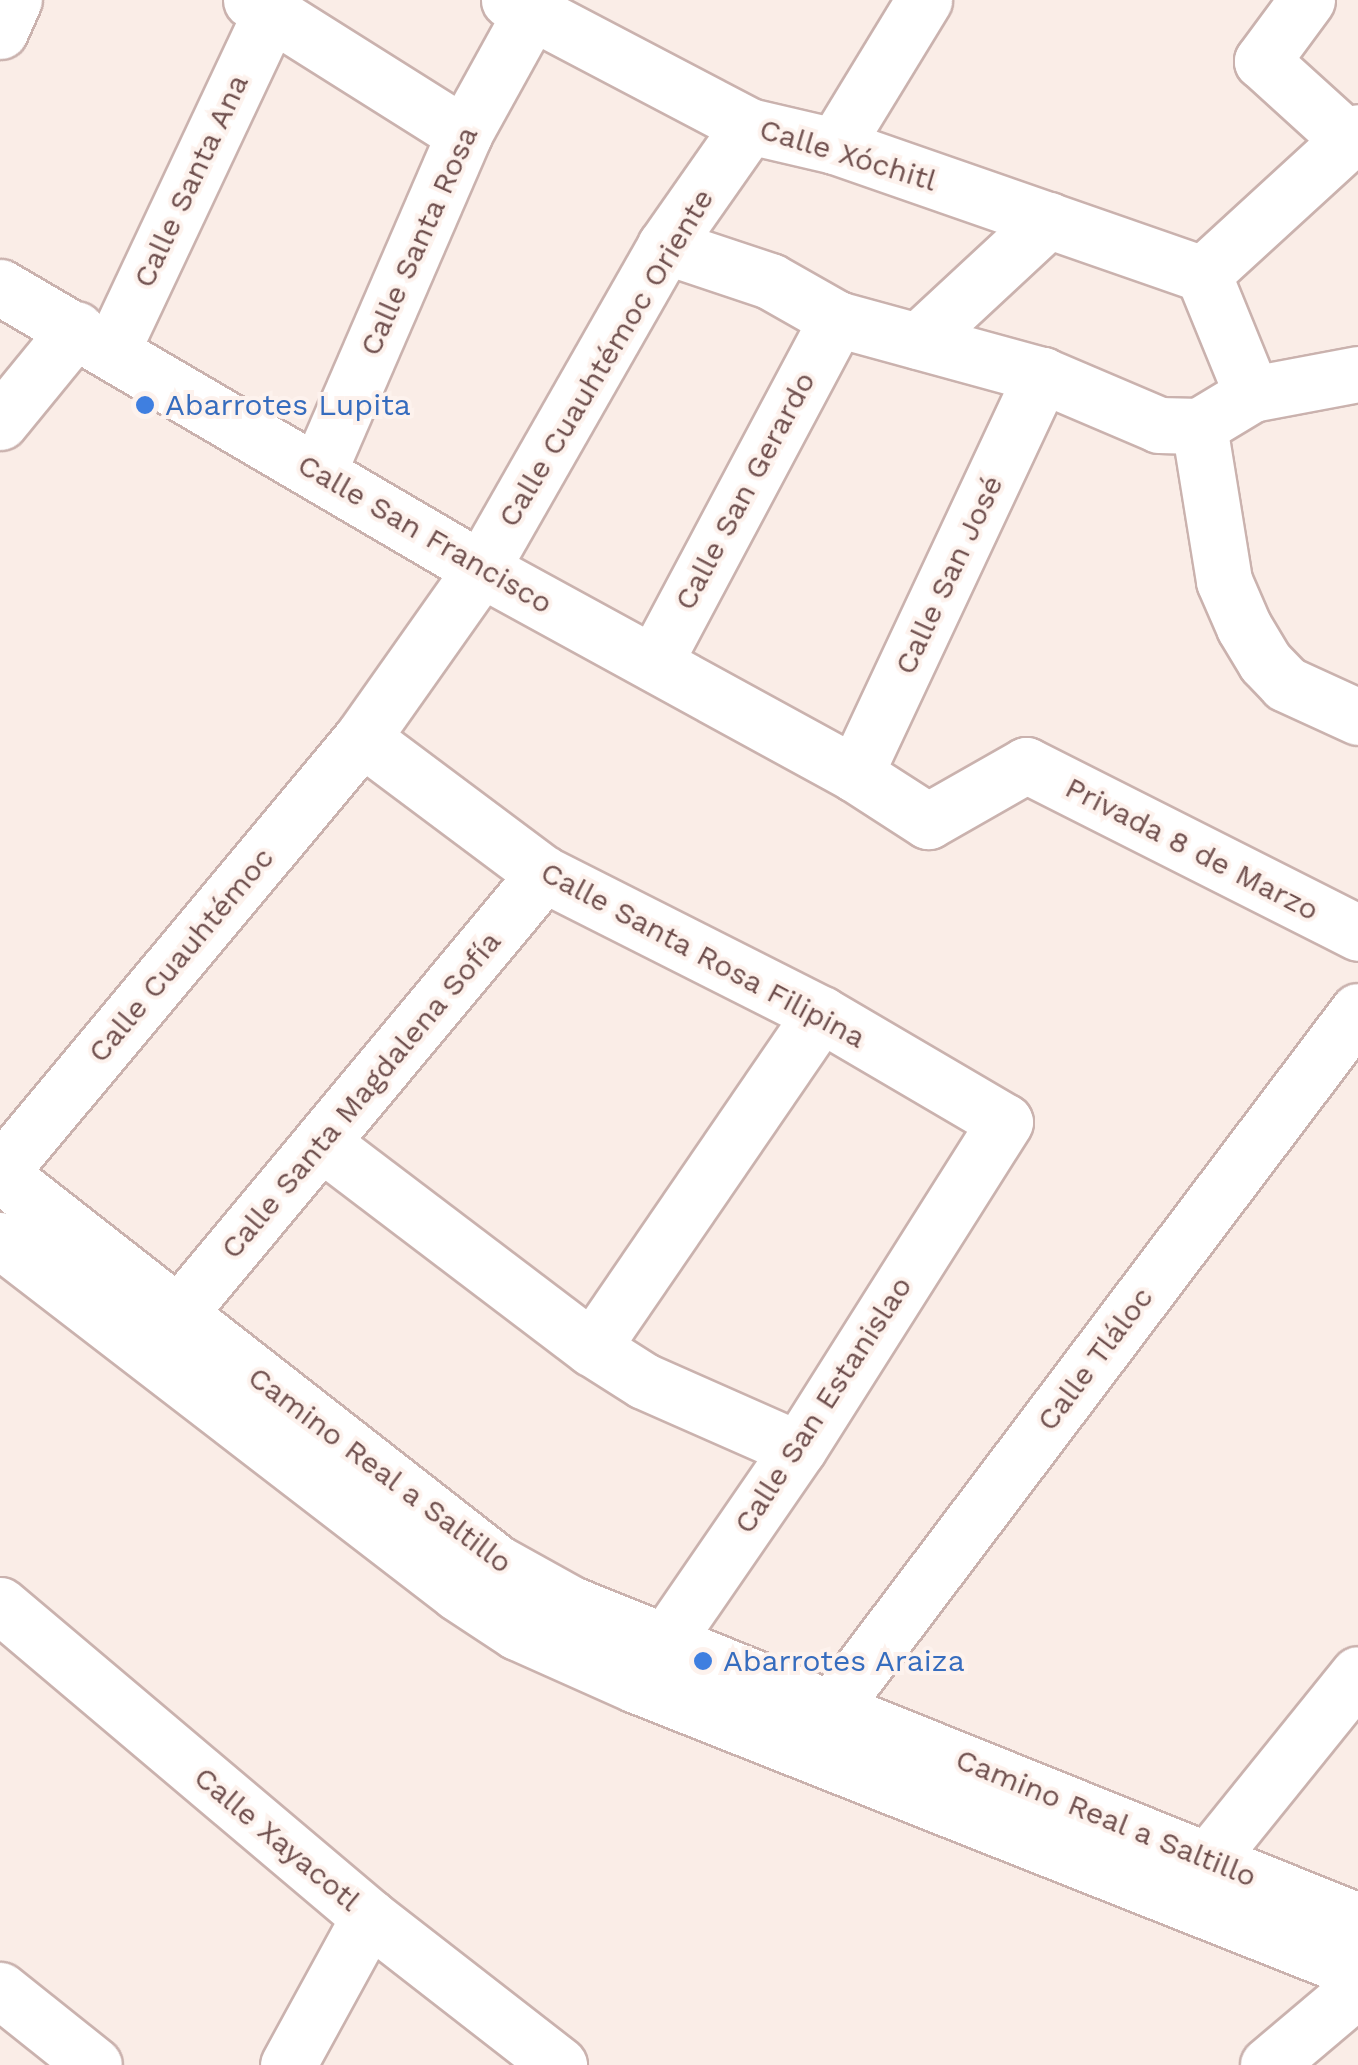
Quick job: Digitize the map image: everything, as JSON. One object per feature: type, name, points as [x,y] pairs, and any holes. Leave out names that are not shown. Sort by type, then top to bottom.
[{"type":"street","points":[[0,31],[14,0]]},
{"type":"street","points":[[835,146],[924,0]]},
{"type":"street","points":[[1252,394],[1203,274],[1353,136],[1262,61],[1307,0]]},
{"type":"street","name":"Calle Xóchitl","points":[[525,5],[749,126],[835,146],[1203,274]]},
{"type":"street","name":"Calle Santa Rosa","points":[[318,472],[464,134],[525,5]]},
{"type":"street","points":[[261,6],[464,134]]},
{"type":"street","name":"Calle Santa Ana","points":[[0,422],[94,340],[261,6]]},
{"type":"street","name":"Calle Cuauhtémoc Oriente","points":[[362,738],[481,569],[665,246],[749,126]]},
{"type":"street","points":[[918,342],[1048,220]]},
{"type":"street","points":[[665,246],[770,281],[837,320],[1042,376],[1158,425],[1199,426],[1252,394],[1358,374]]},
{"type":"street","name":"Calle San Francisco","points":[[0,286],[481,569],[855,774],[928,821],[1026,765]]},
{"type":"street","name":"Calle San Gerardo","points":[[654,663],[837,320]]},
{"type":"street","name":"Calle San José","points":[[855,774],[1042,376]]},
{"type":"street","points":[[1199,426],[1224,581],[1265,662],[1286,684],[1358,717]]},
{"type":"street","name":"Calle Santa Rosa Filipina","points":[[362,738],[544,874],[821,1014],[1005,1122]]},
{"type":"street","name":"Calle Cuauhtémoc","points":[[0,1173],[362,738]]},
{"type":"street","name":"Privada 8 de Marzo","points":[[1026,765],[1358,932]]},
{"type":"street","name":"Calle Santa Magdalena Sofía","points":[[177,1315],[544,874]]},
{"type":"street","name":"Calle Tláloc","points":[[832,1708],[1358,1011]]},
{"type":"street","points":[[592,1348],[821,1014]]},
{"type":"street","name":"Calle San Estanislao","points":[[651,1663],[798,1448],[1005,1122]]},
{"type":"street","points":[[323,1144],[592,1348],[644,1380],[798,1448]]},
{"type":"street","name":"Camino Real a Saltillo","points":[[0,1173],[498,1563],[571,1604],[651,1663],[1193,1879],[1358,1921]]},
{"type":"street","name":"Camino Real a Saltillo","points":[[0,1240],[458,1593],[518,1632],[832,1708],[1193,1879],[1358,1970]]},
{"type":"street","name":"Calle Xayacotl","points":[[0,1606],[369,1916],[559,2065]]},
{"type":"street","points":[[1193,1879],[1358,1674]]},
{"type":"street","points":[[288,2065],[369,1916]]},
{"type":"street","points":[[1268,2065],[1358,1989]]},
{"type":"street","points":[[0,1990],[94,2065]]},
{"type":"place","name":"Abarrotes Lupita","points":[[145,405]]},
{"type":"place","name":"Abarrotes Araiza","points":[[703,1661]]}]
